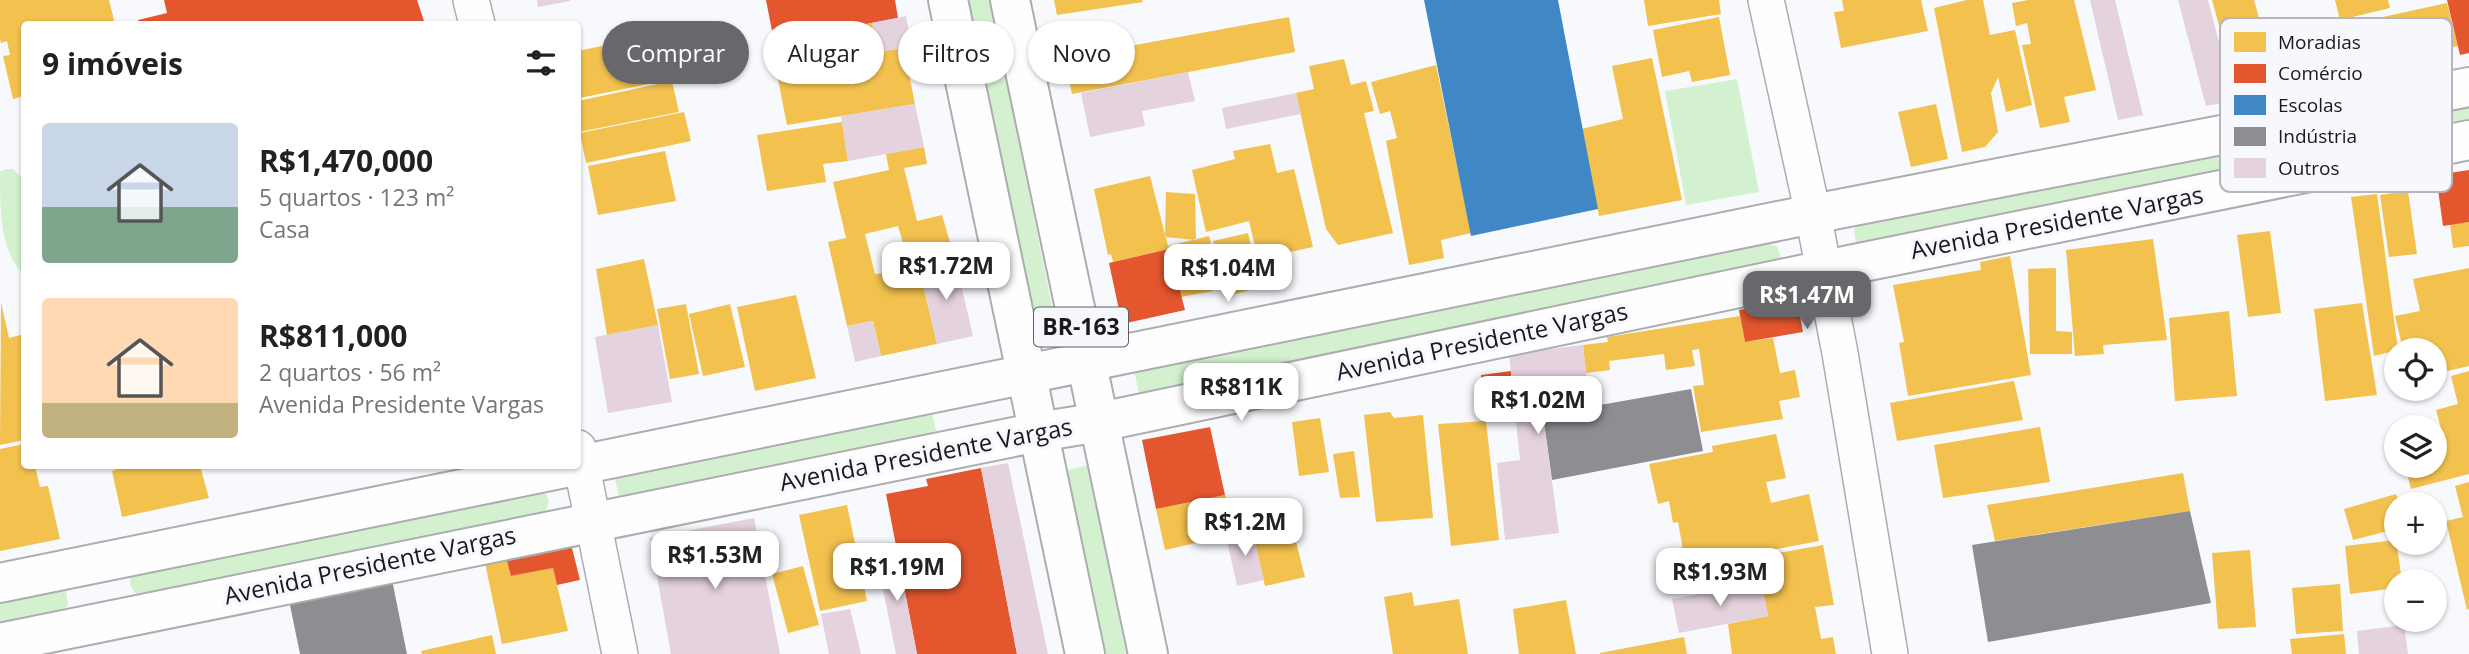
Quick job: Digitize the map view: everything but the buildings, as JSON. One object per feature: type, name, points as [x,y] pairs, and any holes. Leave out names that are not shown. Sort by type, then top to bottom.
[{"type":"main road","name":"BR-163","points":[[947,0],[1085,654]]},
{"type":"main road","name":"BR-163","points":[[1010,0],[1148,654]]},
{"type":"main road","points":[[581,456],[1027,376],[1813,214],[2220,136]]},
{"type":"main road","name":"Avenida Presidente Vargas","points":[[0,643],[593,521],[1100,422],[1824,270],[2220,190]]},
{"type":"main road","points":[[0,583],[521,469]]},
{"type":"street","points":[[471,0],[476,21]]},
{"type":"street","points":[[1766,0],[1824,270],[1890,654]]},
{"type":"street","points":[[581,461],[620,654]]},
{"type":"green space","points":[[969,0],[990,0],[994,21],[973,21]]},
{"type":"green space","points":[[1737,79],[1759,192],[1686,205],[1665,91]]},
{"type":"green space","points":[[986,84],[1007,84],[1054,316],[1035,319]]},
{"type":"green space","points":[[2469,100],[2469,128],[2452,131],[2452,103]]},
{"type":"green space","points":[[2220,151],[2220,175],[1856,244],[1854,229],[1865,223]]},
{"type":"green space","points":[[13,169],[21,176],[21,271],[10,254],[3,230],[0,172]]},
{"type":"green space","points":[[1765,244],[1777,246],[1781,258],[1772,264],[1524,312],[1516,321],[1140,398],[1134,370],[1509,291],[1519,294]]},
{"type":"green space","points":[[932,413],[937,435],[620,500],[614,475]]},
{"type":"green space","points":[[1088,465],[1126,654],[1104,654],[1067,470]]},
{"type":"green space","points":[[545,492],[549,501],[544,517],[145,597],[134,592],[130,584],[131,574]]},
{"type":"green space","points":[[55,584],[66,591],[68,605],[60,613],[0,625],[0,596]]}]
